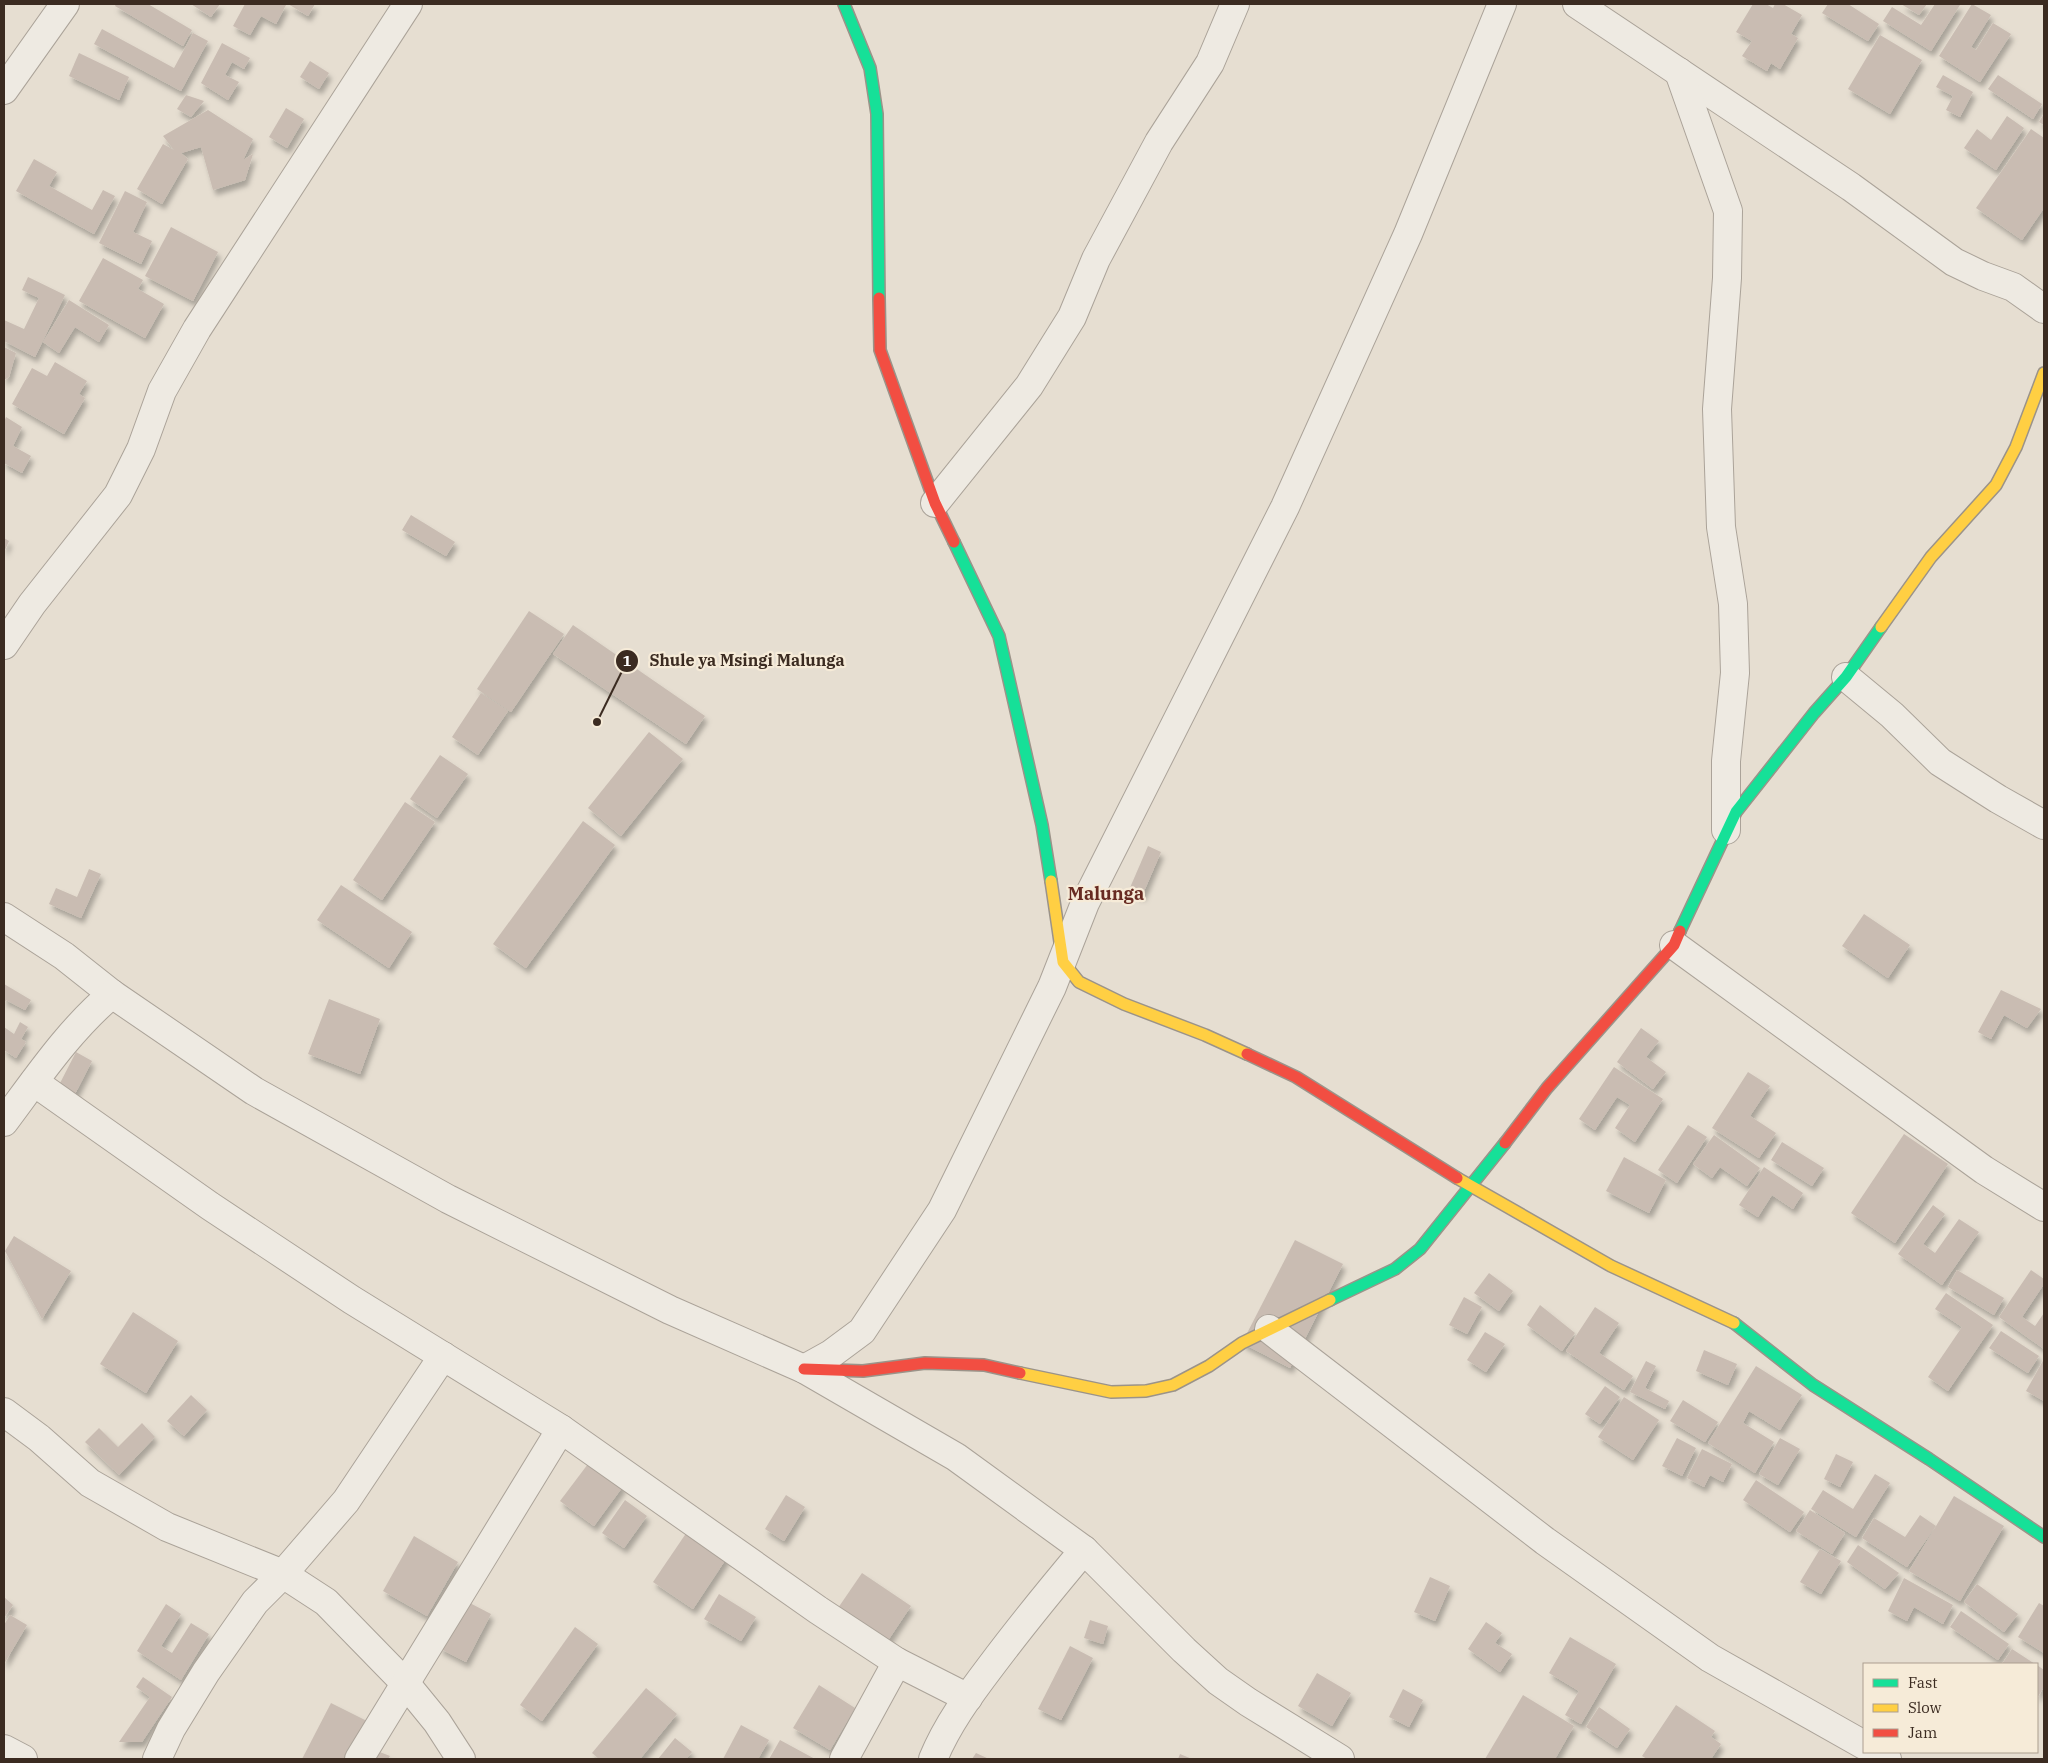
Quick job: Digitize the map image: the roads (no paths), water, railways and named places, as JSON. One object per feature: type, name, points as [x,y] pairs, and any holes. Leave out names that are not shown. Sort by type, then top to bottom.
[{"type":"street","points":[[4,90],[65,4]]},
{"type":"street","points":[[844,4],[870,68],[877,114],[880,350],[935,503],[999,636],[1042,826],[1063,962],[1079,982],[1101,994],[1205,1035],[1296,1077],[1471,1187],[1611,1266],[1723,1316],[1742,1328],[1813,1385],[1929,1459],[2044,1537]]},
{"type":"street","points":[[935,503],[1029,386],[1072,317],[1096,259],[1159,142],[1210,63],[1235,4]]},
{"type":"street","points":[[804,1369],[831,1354],[862,1331],[942,1210],[1019,1056],[1063,962],[1085,903],[1285,506],[1408,234],[1502,4]]},
{"type":"street","points":[[1577,4],[1851,187],[1954,262],[1982,276],[2013,287],[2044,309]]},
{"type":"street","points":[[4,644],[32,604],[118,495],[141,449],[162,391],[197,329],[404,5]]},
{"type":"street","points":[[1679,72],[1728,211],[1727,278],[1717,410],[1721,528],[1733,604],[1735,673],[1726,761],[1726,830]]},
{"type":"street","points":[[804,1369],[864,1371],[925,1364],[984,1365],[1111,1392],[1146,1392],[1173,1385],[1209,1366],[1242,1343],[1395,1269],[1420,1249],[1471,1187],[1547,1088],[1674,945],[1736,812],[1814,713],[1846,677],[1932,557],[1996,484],[2007,467],[2016,447],[2044,373]]},
{"type":"street","points":[[1846,677],[1892,715],[1940,762],[1998,799],[2044,825]]},
{"type":"street","points":[[4,918],[64,956],[112,994],[254,1091],[448,1199],[670,1310],[804,1369],[956,1457],[1084,1550],[1184,1650],[1218,1681],[1248,1702],[1340,1759]]},
{"type":"street","points":[[1674,945],[1984,1170],[2044,1207]]},
{"type":"street","points":[[4,1122],[93,1010],[112,994]]},
{"type":"street","points":[[34,1082],[210,1206],[352,1300],[561,1429],[818,1610],[897,1662],[968,1698]]},
{"type":"street","points":[[1269,1329],[1545,1541],[1710,1658],[1863,1745]]},
{"type":"street","points":[[157,1759],[171,1729],[206,1672],[255,1602],[283,1574],[346,1501],[443,1356]]},
{"type":"street","points":[[4,1412],[39,1438],[90,1483],[167,1526],[283,1574],[326,1602],[406,1684],[437,1722],[461,1759]]},
{"type":"street","points":[[359,1759],[561,1429]]},
{"type":"street","points":[[933,1759],[940,1743],[968,1698],[1026,1620],[1084,1550]]},
{"type":"street","points":[[844,1759],[897,1662]]},
{"type":"street","points":[[4,1749],[23,1759]]},
{"type":"place","name":"Shule ya Msingi Malunga","points":[[597,722]]},
{"type":"district","name":"Malunga","points":[[1106,894]]}]
